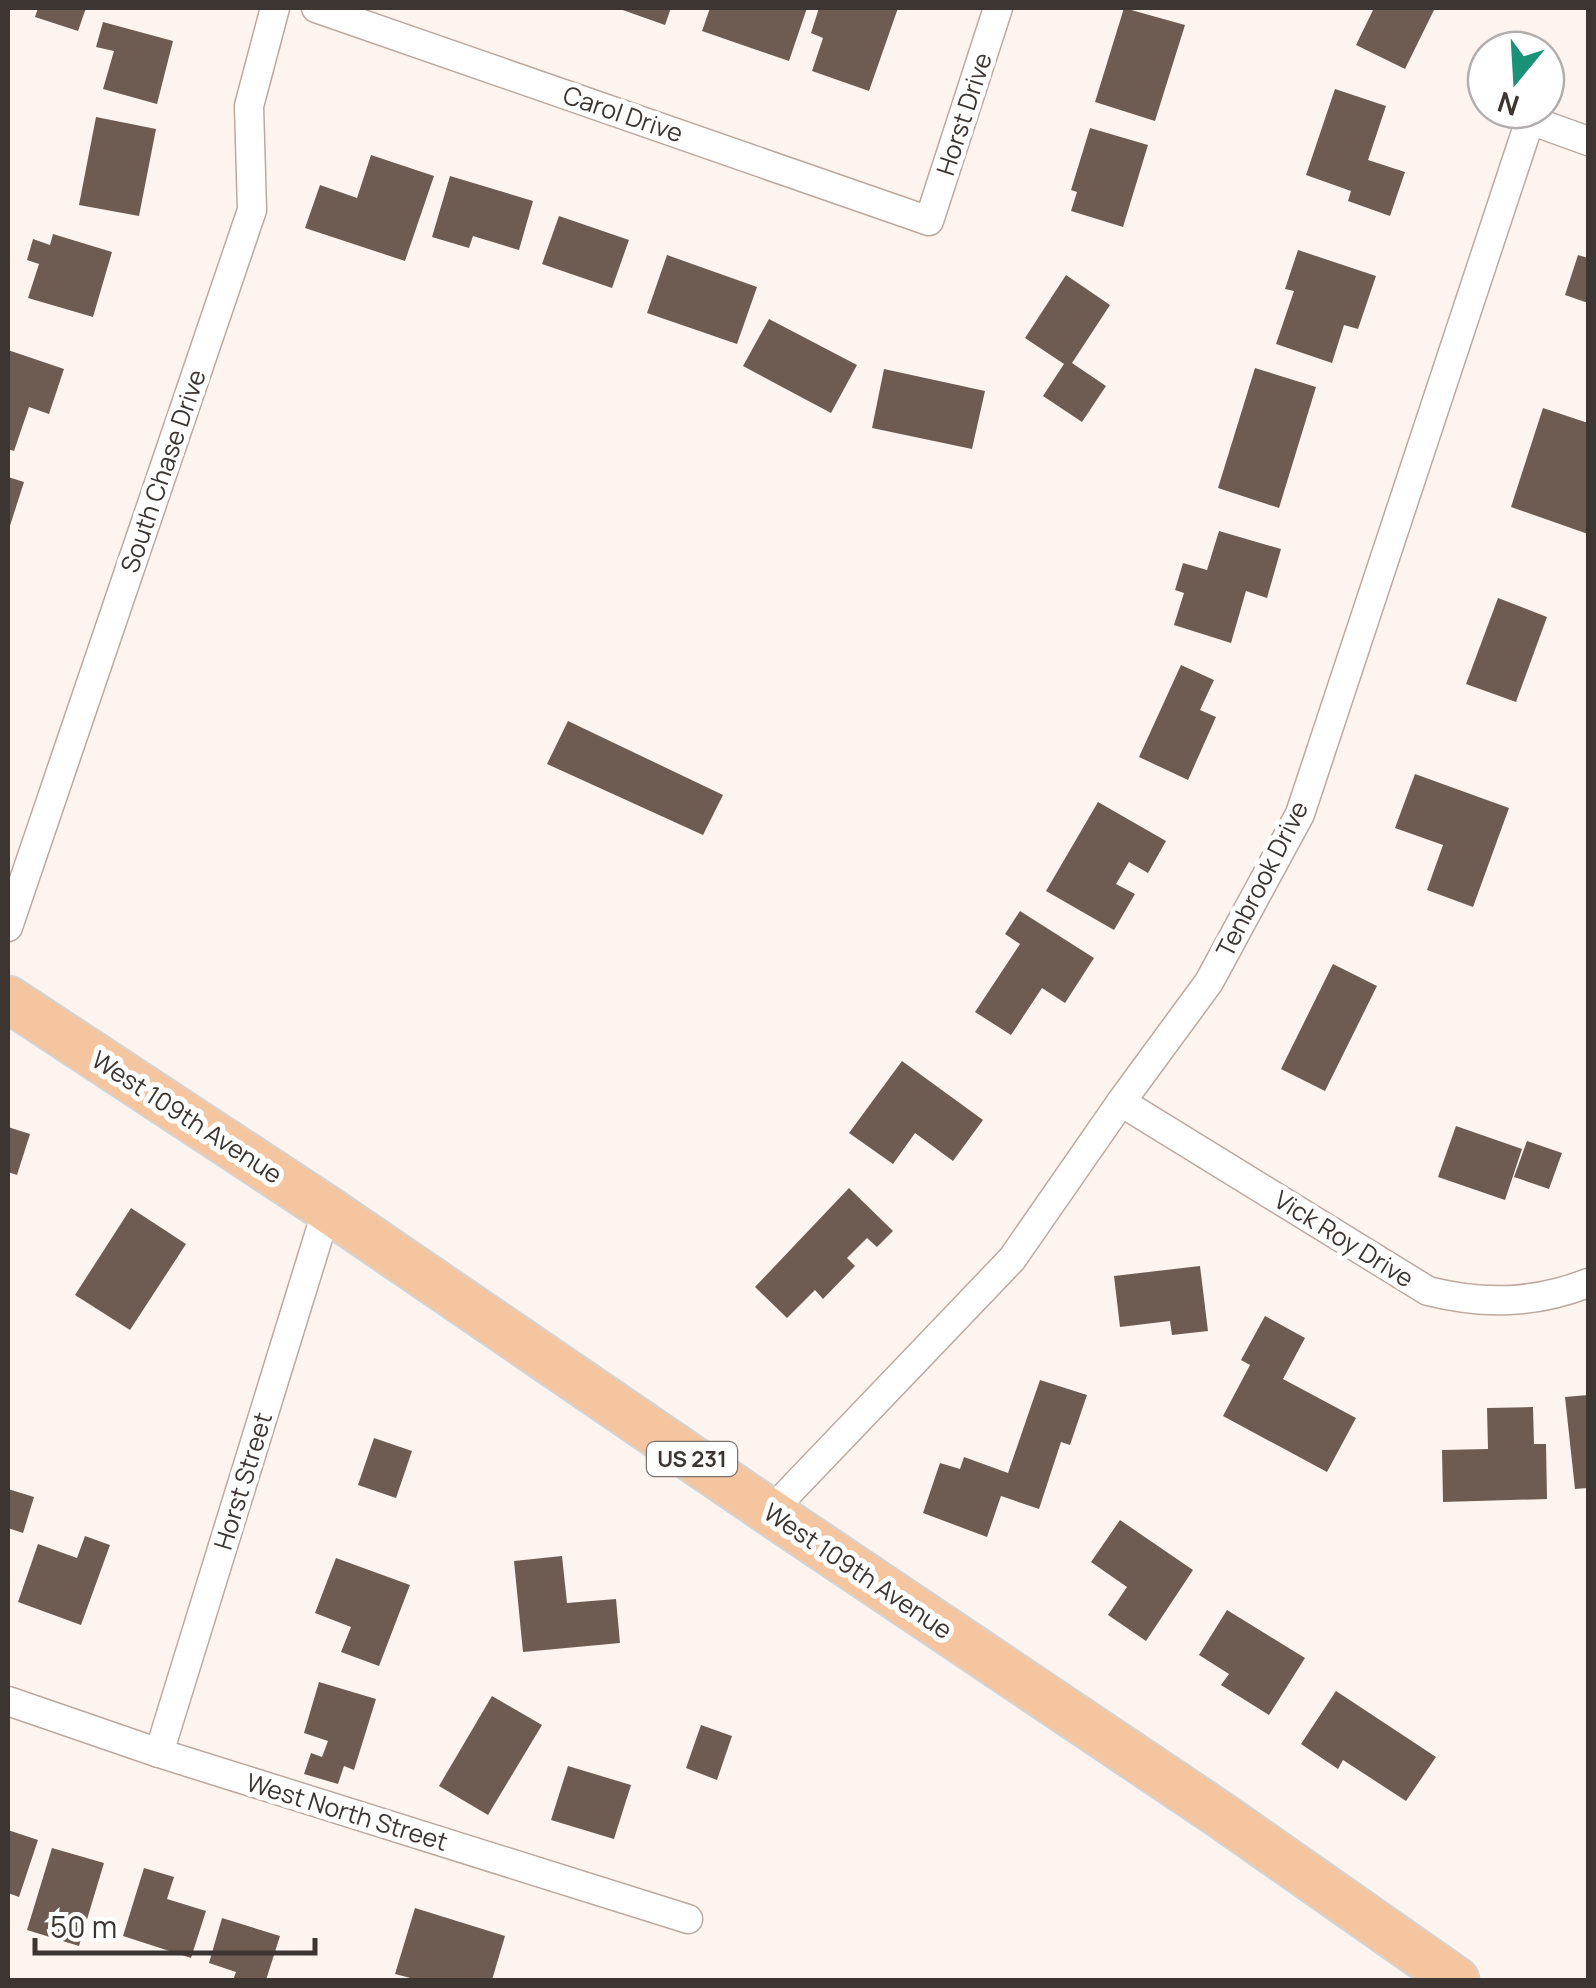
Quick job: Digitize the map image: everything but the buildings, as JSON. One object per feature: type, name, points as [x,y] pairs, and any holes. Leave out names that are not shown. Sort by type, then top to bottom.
[{"type":"main road","name":"West 109th Avenue","points":[[8,999],[327,1210],[1208,1807],[1456,1980]]},
{"type":"street","name":"South Chase Drive","points":[[8,927],[252,210],[249,106],[275,8]]},
{"type":"street","name":"Carol Drive","points":[[316,8],[929,221]]},
{"type":"street","name":"Horst Drive","points":[[929,221],[998,8]]},
{"type":"street","name":"Tenbrook Drive","points":[[770,1512],[1012,1259],[1209,982],[1300,814],[1530,120],[1588,141]]},
{"type":"street","name":"Vick Roy Drive","points":[[1121,1102],[1428,1291],[1461,1299],[1504,1302],[1546,1296],[1588,1283]]},
{"type":"street","name":"Horst Street","points":[[159,1753],[327,1210]]},
{"type":"street","name":"West North Street","points":[[8,1702],[688,1919]]}]
